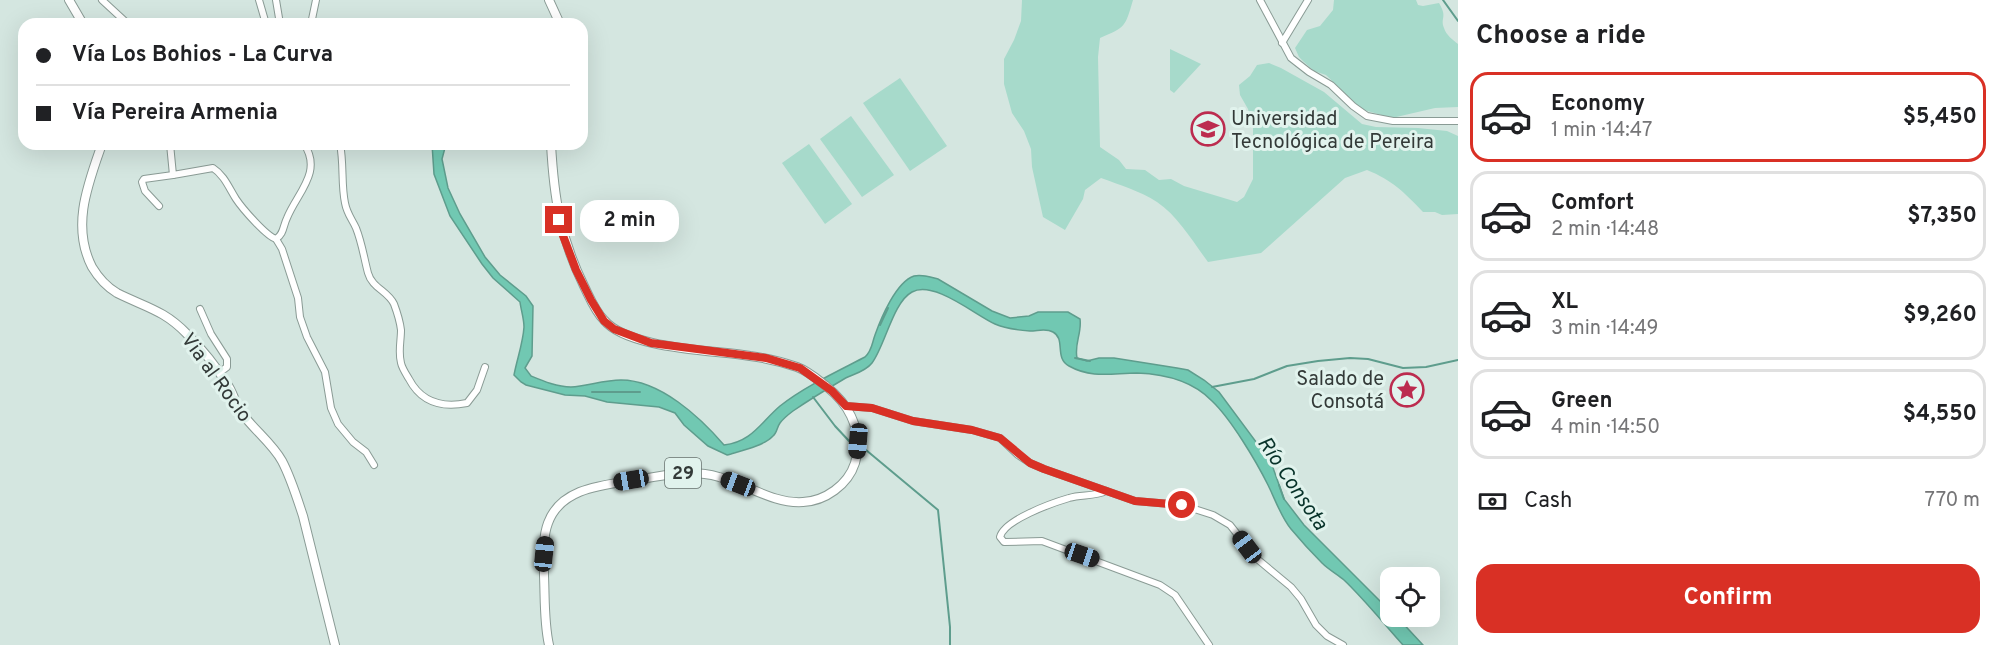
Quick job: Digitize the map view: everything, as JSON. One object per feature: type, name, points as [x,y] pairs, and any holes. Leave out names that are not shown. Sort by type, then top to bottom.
[{"type":"main road","points":[[69,0],[80,18]]},
{"type":"main road","points":[[549,0],[558,18]]},
{"type":"main road","name":"Via al Rocio","points":[[100,150],[82,211],[82,234],[89,260],[96,274],[110,288],[150,306],[170,318],[188,334],[227,384],[240,411],[281,460],[297,495],[335,645]]},
{"type":"main road","name":"29","points":[[549,645],[545,624],[545,537],[548,523],[554,512],[569,498],[592,487],[690,472],[719,477],[783,500],[801,502],[824,498],[848,478],[857,455],[858,441],[855,425],[846,406],[832,391],[800,368],[766,358],[651,343],[622,333],[604,321],[576,270],[562,233],[554,187],[551,150]]},
{"type":"street","points":[[102,0],[122,18]]},
{"type":"street","points":[[259,0],[264,18]]},
{"type":"street","points":[[276,0],[279,18]]},
{"type":"street","points":[[312,18],[316,0]]},
{"type":"street","points":[[1260,0],[1291,58],[1331,85],[1367,116],[1393,121],[1458,121]]},
{"type":"street","points":[[1282,43],[1308,0]]},
{"type":"street","points":[[171,150],[173,174]]},
{"type":"street","points":[[276,239],[282,234],[286,219],[310,177],[311,162],[308,150]]},
{"type":"street","points":[[341,150],[344,175],[343,190],[348,215],[356,227],[368,273],[373,283],[393,301],[401,329],[399,353],[401,364],[412,386],[423,398],[440,405],[467,403],[477,390],[485,367]]},
{"type":"street","points":[[159,206],[145,191],[142,182],[144,179],[213,168],[219,172],[242,208],[267,234],[276,239],[282,249],[298,298],[300,317],[307,338],[325,372],[331,408],[338,424],[352,442],[366,452],[374,465]]},
{"type":"street","points":[[201,309],[211,334],[227,359],[226,367],[219,373]]},
{"type":"street","points":[[846,406],[872,408],[913,421],[972,430],[1000,438],[1030,463],[1107,491],[1135,501],[1182,505],[1213,515],[1230,525],[1256,558],[1301,598],[1316,625],[1327,636],[1343,645]]},
{"type":"street","points":[[1107,491],[1089,496],[1071,497],[1032,513],[1005,527],[1000,537],[1004,542],[1042,541],[1160,585],[1175,595],[1209,645]]},
{"type":"shaded area","points":[[1022,0],[1133,0],[1123,25],[1100,38],[1098,57],[1100,147],[1119,160],[1126,169],[1145,170],[1159,180],[1171,179],[1184,186],[1237,202],[1244,197],[1253,179],[1253,126],[1248,109],[1240,95],[1239,85],[1250,76],[1257,65],[1269,63],[1324,92],[1362,124],[1376,127],[1447,131],[1458,136],[1458,214],[1442,215],[1435,212],[1423,212],[1397,187],[1367,170],[1345,178],[1261,253],[1208,262],[1185,230],[1165,208],[1130,188],[1101,178],[1085,190],[1083,199],[1065,230],[1043,217],[1032,167],[1031,149],[1024,131],[1012,113],[1004,84],[1004,59],[1021,21]]},
{"type":"shaded area","points":[[1334,0],[1416,0],[1418,5],[1423,6],[1439,3],[1443,12],[1445,31],[1458,44],[1458,107],[1435,108],[1392,118],[1364,110],[1326,75],[1314,71],[1299,57],[1295,48],[1307,30],[1320,26],[1333,10]]},
{"type":"shaded area","points":[[1170,49],[1201,64],[1174,93],[1170,90]]},
{"type":"shaded area","points":[[900,78],[947,146],[910,171],[863,103]]},
{"type":"shaded area","points":[[851,116],[894,175],[862,197],[820,139]]},
{"type":"shaded area","points":[[809,144],[852,204],[825,224],[782,163]]},
{"type":"shaded area","points":[[432,150],[444,150],[442,159],[448,188],[485,257],[500,275],[526,296],[533,306],[532,356],[525,368],[531,376],[566,387],[621,380],[650,386],[691,412],[724,445],[749,436],[789,399],[865,357],[890,301],[901,285],[914,276],[938,279],[992,311],[1010,318],[1029,316],[1038,312],[1068,312],[1080,319],[1077,358],[1087,361],[1114,358],[1188,370],[1219,392],[1271,462],[1284,499],[1304,525],[1380,601],[1380,619],[1344,580],[1322,563],[1291,529],[1263,475],[1227,418],[1204,394],[1178,380],[1137,373],[1086,373],[1065,363],[1059,339],[1053,332],[999,326],[943,294],[921,290],[905,297],[894,314],[877,355],[869,366],[793,411],[781,421],[769,440],[752,448],[727,455],[708,446],[684,425],[675,413],[659,407],[565,395],[521,382],[514,375],[524,327],[520,302],[493,278],[450,216],[434,174]]},
{"type":"shaded area","points":[[1387,627],[1406,627],[1423,645],[1403,645]]},
{"type":"waterway","points":[[1443,0],[1458,21]]},
{"type":"waterway","name":"Río Consota","points":[[880,325],[888,308]]},
{"type":"waterway","name":"Río Consota","points":[[1075,358],[1090,361]]},
{"type":"waterway","points":[[1212,387],[1254,379],[1287,366],[1318,361],[1368,359],[1403,368],[1426,367],[1458,360]]},
{"type":"waterway","name":"Río Consota","points":[[592,392],[640,392]]},
{"type":"waterway","points":[[813,397],[849,441]]},
{"type":"waterway","points":[[860,445],[938,510],[950,645]]},
{"type":"waterway","name":"Río Consota","points":[[1279,485],[1284,499]]},
{"type":"place","name":"Universidad Tecnológica de Pereira","points":[[1208,129]]},
{"type":"place","name":"Salado de Consotá","points":[[1407,390]]},
{"type":"route","points":[[559,220],[576,270],[591,300],[604,321],[614,329],[651,343],[766,358],[800,368],[832,391],[846,406],[872,408],[913,421],[972,430],[1000,438],[1018,455],[1044,469],[1115,492],[1135,501],[1182,505]]}]
